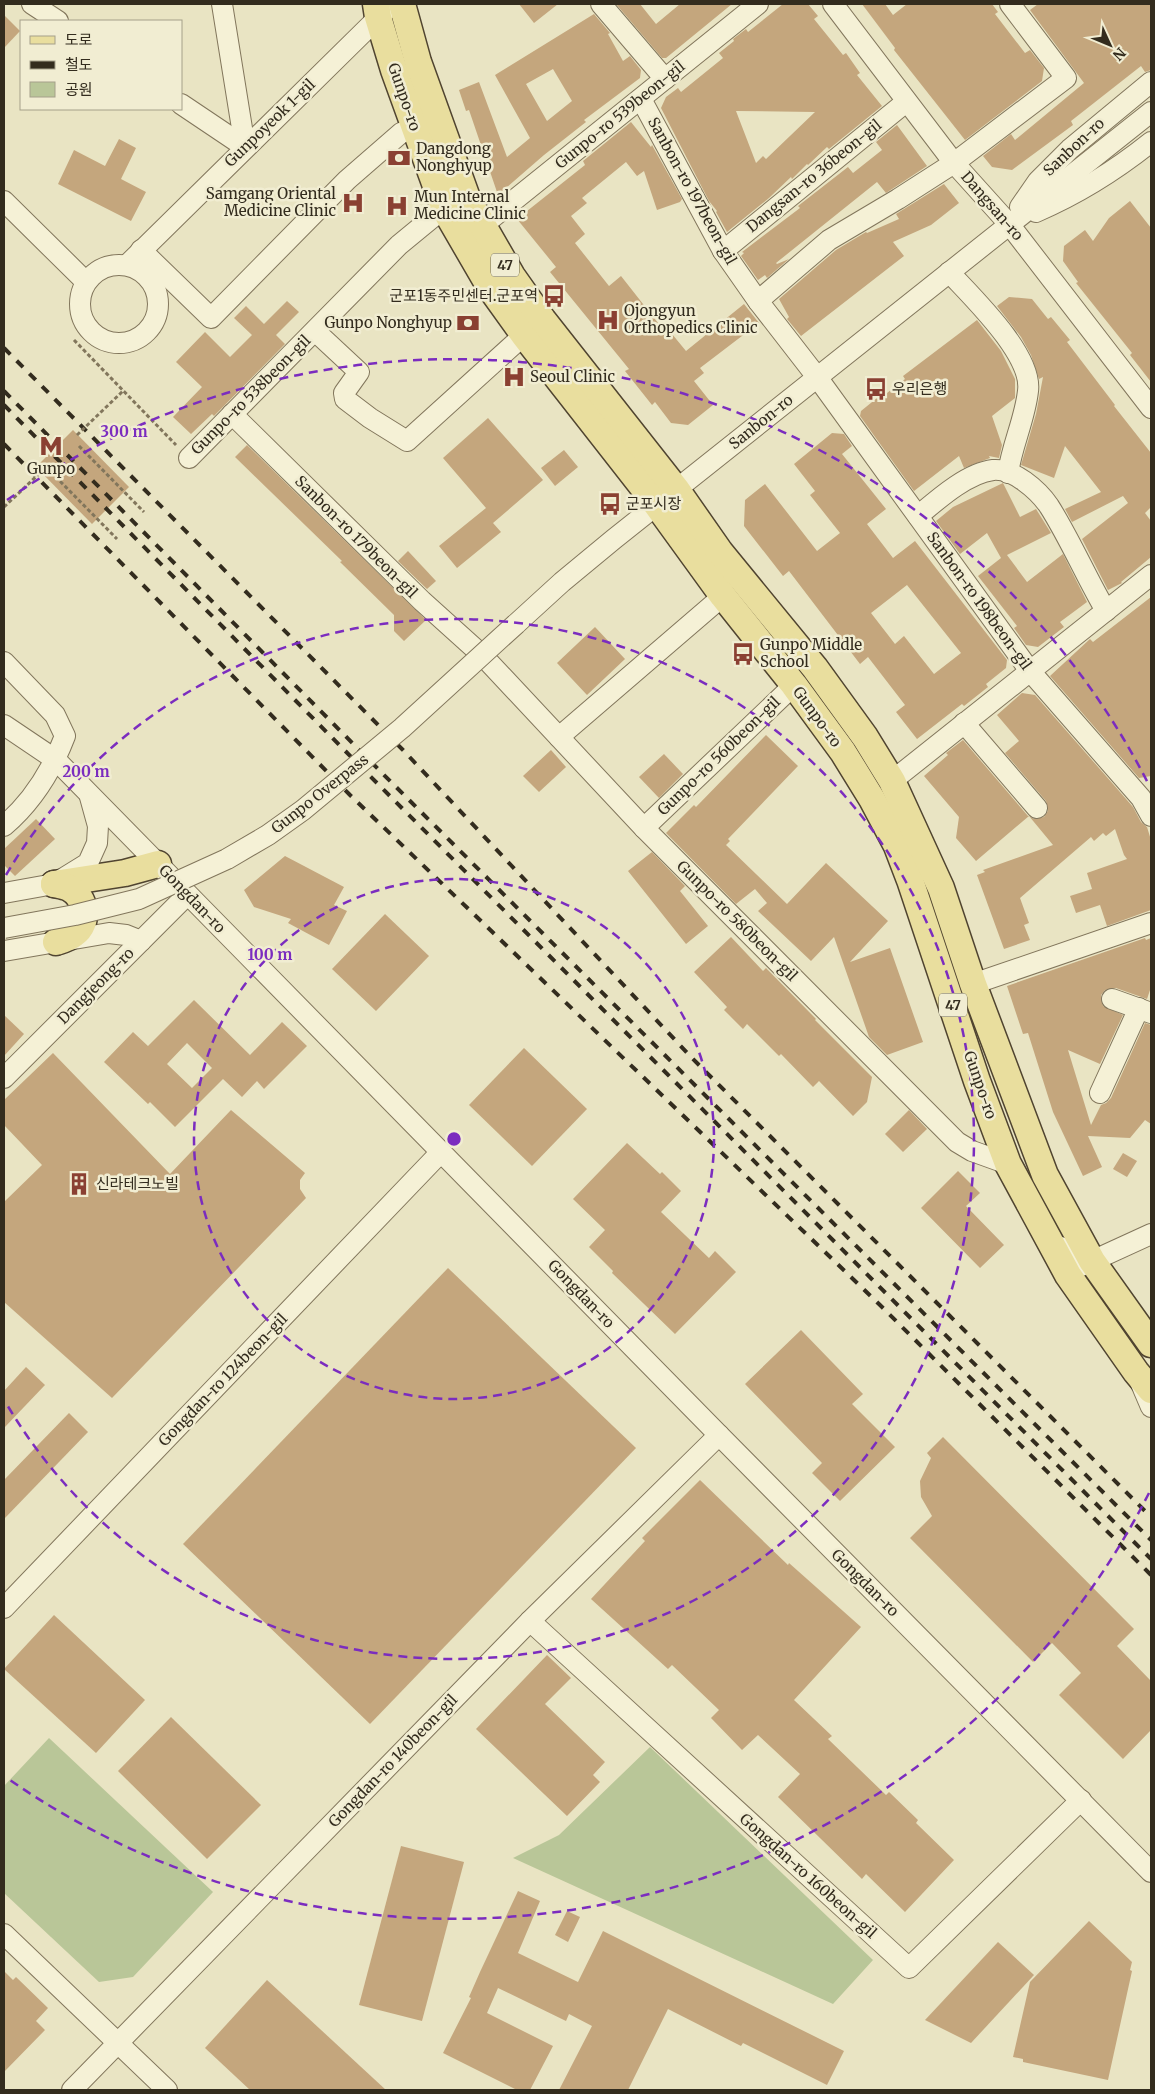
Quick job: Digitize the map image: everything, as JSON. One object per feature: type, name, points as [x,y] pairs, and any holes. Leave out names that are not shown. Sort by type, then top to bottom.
[{"type":"main road","name":"Gunpo-ro","points":[[402,4],[418,62],[426,122],[444,208],[491,289],[524,335],[667,497],[720,552],[814,668],[865,736],[892,781],[941,888],[973,984],[1039,1160],[1092,1261],[1151,1344]]},
{"type":"main road","name":"Gunpo-ro","points":[[382,8],[426,122],[482,226],[512,276],[667,497],[723,596],[794,685],[843,752],[897,846],[1008,1164],[1068,1275],[1144,1381]]},
{"type":"main road","points":[[897,846],[900,837],[906,834],[909,835],[929,874],[941,888]]},
{"type":"main road","points":[[54,884],[125,873],[158,864]]},
{"type":"main road","points":[[54,884],[70,888],[84,907],[83,925],[74,934],[56,942]]},
{"type":"street","points":[[32,4],[56,20]]},
{"type":"street","points":[[222,4],[245,147]]},
{"type":"street","points":[[601,4],[665,79]]},
{"type":"street","name":"Gunpo-ro 539beon-gil","points":[[482,226],[758,4]]},
{"type":"street","name":"Dangsan-ro","points":[[833,4],[954,163],[1009,224],[1151,408]]},
{"type":"street","points":[[758,301],[829,240],[898,200],[954,163],[1066,78],[1010,4]]},
{"type":"street","name":"Gunpoyeok 1-gil","points":[[127,265],[382,8]]},
{"type":"street","name":"Sanbon-ro","points":[[1009,224],[1038,181],[1070,149],[1151,82]]},
{"type":"street","name":"Sanbon-ro 197beon-gil","points":[[641,98],[723,251],[758,301],[817,377]]},
{"type":"street","name":"Dangsan-ro 36beon-gil","points":[[723,251],[906,102]]},
{"type":"street","points":[[182,105],[245,147]]},
{"type":"street","name":"Sanbon-ro","points":[[516,624],[562,582],[667,497],[1151,112]]},
{"type":"street","points":[[141,250],[211,318],[347,180],[386,144],[401,133],[426,122]]},
{"type":"street","name":"Sanbon-ro","points":[[1009,224],[1058,202],[1097,181],[1151,142]]},
{"type":"street","points":[[4,201],[86,282]]},
{"type":"street","name":"Gunpo-ro 538beon-gil","points":[[189,458],[399,245],[444,208]]},
{"type":"street","points":[[113,265],[127,265],[144,273],[152,282],[158,294],[159,308],[149,330],[136,340],[123,344],[112,344],[93,334],[82,319],[79,306],[80,295],[86,282],[95,272],[113,265]]},
{"type":"street","points":[[949,272],[1001,332],[1026,368],[1028,390],[1011,453],[1008,473]]},
{"type":"street","points":[[315,331],[359,372],[344,394],[345,399],[370,418],[407,441],[524,335]]},
{"type":"street","name":"Sanbon-ro 198beon-gil","points":[[817,377],[1030,671],[1146,796],[1151,816]]},
{"type":"street","name":"Sanbon-ro 179beon-gil","points":[[232,414],[422,601],[483,656]]},
{"type":"street","points":[[918,516],[959,485],[979,474],[993,470],[1008,473],[1027,484],[1049,506],[1106,611]]},
{"type":"street","points":[[892,781],[1151,575]]},
{"type":"street","points":[[559,736],[723,596]]},
{"type":"street","name":"Gunpo Overpass","points":[[4,928],[75,915],[139,899],[228,859],[303,810],[402,728],[516,624]]},
{"type":"street","name":"Gunpo-ro 580beon-gil","points":[[483,656],[644,828],[957,1142],[972,1151],[1008,1164]]},
{"type":"street","points":[[4,662],[55,714],[65,736],[56,760],[32,796],[4,826]]},
{"type":"street","name":"Gunpo-ro 560beon-gil","points":[[644,828],[794,685]]},
{"type":"street","points":[[964,723],[1037,808]]},
{"type":"street","name":"Gongdan-ro","points":[[4,725],[56,760],[1151,1872]]},
{"type":"street","points":[[4,893],[54,884],[88,863],[98,843],[98,826],[88,793]]},
{"type":"street","name":"Dangjeong-ro","points":[[4,1078],[187,895]]},
{"type":"street","points":[[973,984],[1151,923]]},
{"type":"street","points":[[4,951],[109,933],[126,935],[141,941]]},
{"type":"street","points":[[1100,1093],[1145,1011],[1112,999]]},
{"type":"street","name":"Gongdan-ro 124beon-gil","points":[[4,1608],[442,1152]]},
{"type":"street","points":[[1050,1242],[1060,1247],[1076,1267],[1151,1234]]},
{"type":"street","points":[[1144,1381],[1151,1407]]},
{"type":"street","name":"Gongdan-ro 140beon-gil","points":[[72,2090],[530,1621],[719,1435]]},
{"type":"street","name":"Gongdan-ro 160beon-gil","points":[[530,1621],[909,1968],[1081,1800]]},
{"type":"street","points":[[4,1934],[167,2090]]},
{"type":"path","points":[[74,340],[189,458]]},
{"type":"path","points":[[77,435],[124,390]]},
{"type":"path","points":[[79,446],[144,512]]},
{"type":"path","points":[[4,507],[41,472]]},
{"type":"path","points":[[51,472],[117,539]]},
{"type":"green space","points":[[49,1738],[213,1892],[133,1977],[99,1982],[4,1893],[4,1786]]},
{"type":"green space","points":[[650,1747],[873,1960],[833,2004],[513,1858],[559,1835]]},
{"type":"building","points":[[519,4],[558,4],[534,23]]},
{"type":"building","points":[[616,4],[640,4],[656,24],[680,4],[732,4],[666,58],[662,58]]},
{"type":"building","points":[[783,4],[808,4],[818,16],[814,19],[843,55],[846,53],[860,73],[857,75],[882,106],[829,149],[827,147],[792,179],[791,177],[769,198],[727,232],[661,108],[666,97],[678,88],[681,92],[723,58],[719,53],[734,41],[733,39],[746,29],[748,32]],"holes":[[[736,111],[815,112],[766,159],[763,156],[756,163]]]},
{"type":"building","points":[[862,4],[885,4],[893,15],[907,4],[992,4],[998,12],[995,14],[1025,53],[1030,50],[1044,68],[1042,81],[965,140],[894,50],[895,48]]},
{"type":"building","points":[[1038,4],[1151,4],[1151,70],[1145,72],[1141,66],[1071,121],[1073,125],[1012,170],[992,167],[983,156],[1011,134],[1015,140],[1084,83],[1030,10]]},
{"type":"building","points":[[594,14],[610,33],[608,34],[623,61],[630,56],[641,70],[640,78],[584,120],[586,122],[498,195],[469,110],[466,111],[459,90],[479,82],[507,157],[530,138],[495,75]],"holes":[[[553,69],[572,101],[547,121],[526,84]]]},
{"type":"building","points":[[4,15],[20,31],[4,48]]},
{"type":"building","points":[[631,122],[651,147],[652,145],[682,199],[680,202],[657,210],[644,171],[637,176],[626,162],[582,198],[587,203],[571,216],[585,234],[575,243],[609,286],[621,276],[669,337],[672,334],[686,351],[744,304],[759,323],[700,368],[704,373],[694,381],[713,405],[688,425],[671,423],[655,402],[652,405],[625,371],[629,369],[550,272],[556,267],[517,219],[585,165],[583,161]]},
{"type":"building","points":[[897,125],[927,166],[886,193],[877,182],[776,263],[789,259],[767,278],[765,275],[758,280],[741,256],[744,253],[742,252],[800,208],[798,206],[848,167],[853,173],[882,150],[876,142]]},
{"type":"building","points":[[119,139],[136,148],[121,179],[146,192],[131,221],[58,184],[74,150],[105,166]]},
{"type":"building","points":[[944,184],[959,203],[931,225],[893,242],[904,256],[801,336],[787,319],[789,317],[779,299],[836,250],[866,232],[899,219],[896,214]]},
{"type":"building","points":[[1130,201],[1151,228],[1151,382],[1130,355],[1132,353],[1076,283],[1078,282],[1063,261],[1064,246],[1085,230],[1093,241],[1109,218]]},
{"type":"building","points":[[1009,297],[1032,299],[1048,319],[1051,317],[1070,340],[1067,342],[1114,406],[1151,453],[1151,507],[1145,513],[1151,521],[1151,557],[1122,583],[1108,590],[1082,539],[1128,503],[1123,496],[1072,522],[1065,509],[1101,492],[1065,446],[1054,478],[1021,465],[1036,414],[1043,377],[1039,379],[1031,355],[1021,337],[997,306]]},
{"type":"building","points":[[287,301],[299,312],[276,335],[285,344],[214,416],[212,414],[191,434],[173,417],[202,387],[176,362],[205,332],[230,357],[252,335],[234,318],[246,306],[264,324]]},
{"type":"building","points":[[977,320],[1001,351],[1015,379],[1015,398],[992,416],[1002,445],[999,458],[989,456],[990,458],[964,468],[959,456],[914,491],[860,416],[861,411],[905,379],[903,376]]},
{"type":"building","points":[[488,418],[543,480],[493,523],[501,532],[457,568],[439,546],[486,508],[443,458]]},
{"type":"building","points":[[73,430],[129,487],[92,524],[36,467]]},
{"type":"building","points":[[832,433],[844,434],[852,446],[842,454],[886,509],[867,524],[893,558],[915,541],[1007,660],[1006,668],[986,684],[988,687],[964,706],[962,704],[917,739],[896,712],[905,705],[868,657],[860,664],[789,571],[783,576],[744,526],[745,500],[765,484],[817,551],[840,533],[810,495],[815,491],[794,464]],"holes":[[[907,585],[961,653],[934,674],[904,636],[895,644],[871,613]]]},
{"type":"building","points":[[247,445],[426,620],[404,641],[394,631],[394,615],[340,562],[342,561],[235,457]]},
{"type":"building","points":[[564,450],[578,467],[555,486],[541,468]]},
{"type":"building","points":[[1003,483],[1020,517],[1036,509],[1051,533],[1007,555],[1027,582],[1063,554],[1087,602],[1060,622],[1064,627],[1038,647],[1026,645],[1014,628],[1017,626],[978,576],[1001,558],[987,533],[960,554],[936,521],[953,507]]},
{"type":"building","points":[[408,551],[436,581],[427,589],[398,561]]},
{"type":"building","points":[[1151,597],[1151,776],[1139,778],[1050,676],[1090,639],[1093,642]]},
{"type":"building","points":[[595,627],[625,659],[587,695],[557,663]]},
{"type":"building","points":[[1022,693],[1035,695],[1133,807],[1141,822],[1147,827],[1151,840],[1151,910],[1107,926],[1100,905],[1076,913],[1070,896],[1092,889],[1087,873],[1127,859],[1115,829],[1106,836],[1103,833],[1094,841],[1091,837],[1020,898],[1029,923],[1024,925],[1030,940],[1004,949],[977,875],[985,872],[983,870],[1053,845],[1030,817],[1034,819],[1044,817],[1048,811],[1046,801],[1005,753],[1019,741],[997,715]]},
{"type":"building","points":[[766,735],[798,766],[728,839],[730,841],[726,845],[787,904],[826,863],[888,921],[850,962],[890,948],[923,1042],[887,1055],[869,1037],[834,937],[811,961],[758,911],[767,903],[755,889],[736,904],[666,833],[694,805],[696,807]]},
{"type":"building","points":[[963,740],[1029,816],[976,861],[956,838],[959,817],[924,776],[948,755],[946,753]]},
{"type":"building","points":[[551,750],[566,767],[539,792],[523,776]]},
{"type":"building","points":[[664,754],[683,774],[659,798],[639,777]]},
{"type":"building","points":[[36,819],[55,839],[15,876],[4,865],[4,849]]},
{"type":"building","points":[[652,852],[685,886],[680,891],[708,926],[686,944],[628,871]]},
{"type":"building","points":[[285,856],[344,887],[334,905],[347,911],[329,945],[288,923],[291,919],[254,907],[244,890]]},
{"type":"building","points":[[385,914],[429,956],[376,1011],[332,969]]},
{"type":"building","points":[[731,937],[763,971],[766,968],[872,1077],[867,1102],[853,1116],[819,1081],[813,1087],[781,1054],[779,1056],[747,1024],[743,1029],[724,1010],[727,1007],[694,972]]},
{"type":"building","points":[[1145,938],[1146,940],[1151,938],[1151,987],[1147,999],[1116,988],[1105,990],[1101,995],[1103,1006],[1123,1015],[1100,1064],[1068,1050],[1091,1125],[1101,1105],[1111,1098],[1145,1023],[1151,1025],[1151,1124],[1145,1120],[1130,1138],[1088,1136],[1102,1167],[1083,1176],[1053,1112],[1028,1033],[1023,1034],[1007,986]]},
{"type":"building","points":[[194,1000],[250,1055],[282,1022],[307,1046],[264,1089],[257,1081],[242,1097],[223,1079],[175,1127],[150,1102],[148,1104],[104,1062],[133,1032],[148,1046]],"holes":[[[187,1043],[212,1068],[192,1088],[167,1064]]]},
{"type":"building","points":[[4,1015],[24,1034],[4,1056]]},
{"type":"building","points":[[524,1048],[587,1109],[532,1166],[469,1105]]},
{"type":"building","points":[[53,1053],[170,1174],[231,1110],[305,1173],[300,1180],[300,1189],[306,1198],[112,1398],[4,1302],[4,1202],[42,1165],[4,1125],[4,1100]]},
{"type":"building","points":[[909,1110],[927,1129],[903,1152],[885,1134]]},
{"type":"building","points":[[627,1143],[660,1174],[662,1172],[681,1191],[661,1212],[709,1258],[715,1251],[736,1272],[675,1334],[612,1273],[613,1271],[589,1247],[605,1230],[573,1199]]},
{"type":"building","points":[[1123,1153],[1137,1161],[1127,1177],[1113,1169]]},
{"type":"building","points":[[958,1171],[980,1193],[966,1206],[1004,1245],[980,1268],[921,1208]]},
{"type":"building","points":[[448,1268],[636,1448],[370,1724],[183,1544]]},
{"type":"building","points":[[801,1330],[863,1394],[852,1404],[895,1447],[840,1501],[812,1473],[822,1463],[745,1384]]},
{"type":"building","points":[[26,1367],[45,1385],[4,1428],[4,1391]]},
{"type":"building","points":[[69,1413],[88,1432],[4,1519],[4,1480]]},
{"type":"building","points":[[943,1437],[1134,1629],[1117,1646],[1151,1681],[1151,1730],[1123,1759],[1059,1695],[1081,1673],[1052,1643],[1033,1662],[910,1538],[932,1516],[921,1497],[920,1481],[931,1458],[927,1453]]},
{"type":"building","points":[[700,1480],[788,1565],[789,1563],[861,1627],[794,1700],[832,1736],[828,1739],[886,1795],[889,1792],[918,1820],[916,1823],[954,1860],[905,1912],[866,1874],[862,1879],[778,1797],[800,1774],[758,1735],[742,1750],[711,1718],[719,1710],[672,1665],[668,1669],[591,1599],[645,1541],[642,1538]]},
{"type":"building","points":[[54,1615],[145,1700],[96,1753],[4,1669]]},
{"type":"building","points":[[547,1655],[571,1678],[545,1704],[605,1762],[593,1775],[600,1782],[567,1816],[476,1729]]},
{"type":"building","points":[[171,1717],[261,1805],[207,1859],[118,1771]]},
{"type":"building","points":[[401,1846],[464,1862],[422,2021],[359,2005]]},
{"type":"building","points":[[518,1891],[540,1901],[518,1953],[578,1982],[603,1931],[844,2051],[827,2085],[743,2043],[741,2046],[668,2009],[628,2090],[559,2090],[592,2026],[569,2014],[566,2021],[498,1988],[487,2013],[553,2046],[530,2090],[517,2090],[443,2053],[471,1998],[469,1997]]},
{"type":"building","points":[[567,1911],[580,1917],[568,1942],[555,1935]]},
{"type":"building","points":[[1089,1921],[1132,1962],[1130,1970],[1132,1971],[1108,2080],[1023,2062],[1023,2059],[1013,2057],[1030,1982]]},
{"type":"building","points":[[998,1942],[1034,1975],[971,2043],[925,2020]]},
{"type":"building","points":[[4,1971],[13,1980],[16,1977],[48,2008],[36,2021],[45,2030],[4,2072]]},
{"type":"building","points":[[267,1980],[386,2090],[250,2090],[205,2048]]},
{"type":"railway","points":[[4,348],[403,750],[692,1058],[1151,1517]]},
{"type":"railway","points":[[4,391],[381,772],[1151,1540]]},
{"type":"railway","points":[[4,405],[366,772],[1151,1559]]},
{"type":"railway","points":[[4,444],[350,795],[880,1305],[1151,1575]]},
{"type":"place","name":"Dangdong Nonghyup","points":[[399,158]]},
{"type":"place","name":"Samgang Oriental Medicine Clinic","points":[[353,203]]},
{"type":"place","name":"Mun Internal Medicine Clinic","points":[[397,206]]},
{"type":"place","name":"군포1동주민센터.군포역","points":[[554,296]]},
{"type":"place","name":"Ojongyun Orthopedics Clinic","points":[[608,320]]},
{"type":"place","name":"Gunpo Nonghyup","points":[[468,323]]},
{"type":"place","name":"Seoul Clinic","points":[[514,377]]},
{"type":"place","name":"우리은행","points":[[876,389]]},
{"type":"place","name":"Gunpo","points":[[51,446]]},
{"type":"place","name":"군포시장","points":[[610,504]]},
{"type":"place","name":"Gunpo Middle School","points":[[743,654]]},
{"type":"place","name":"신라테크노빌","points":[[79,1184]]}]
